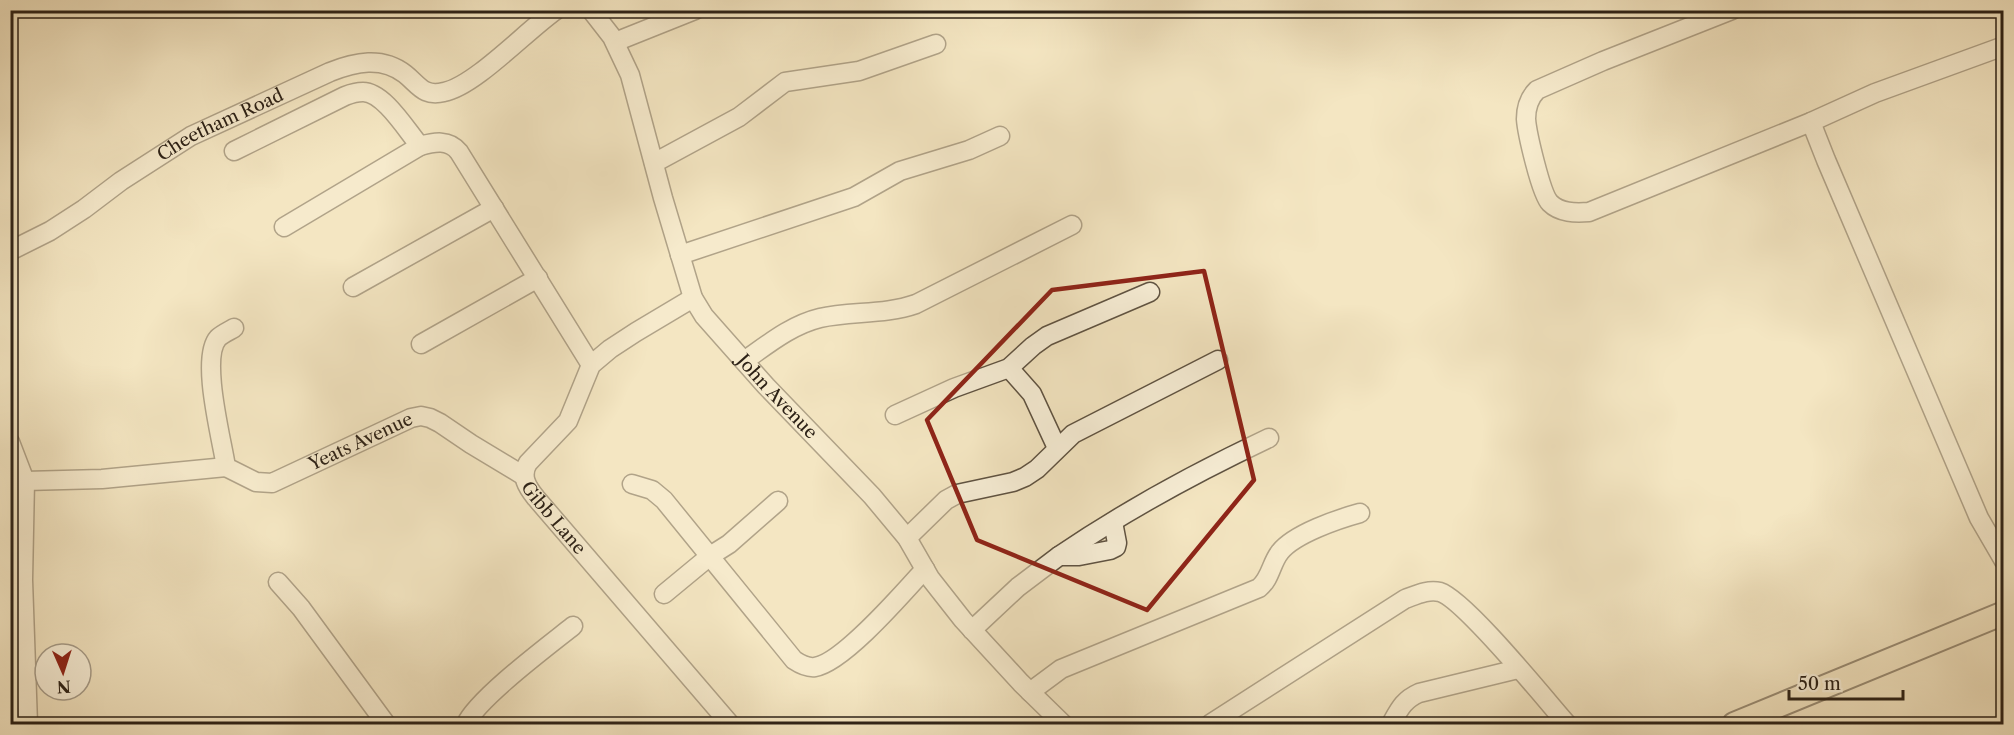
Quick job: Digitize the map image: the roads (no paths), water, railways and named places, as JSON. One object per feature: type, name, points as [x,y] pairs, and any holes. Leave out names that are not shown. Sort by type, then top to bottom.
[{"type":"main road","points":[[1734,724],[2004,613]]},
{"type":"street","name":"Cheetham Road","points":[[10,251],[67,220],[121,181],[191,136],[348,64],[376,62],[389,66],[405,74],[419,89],[441,93],[463,85],[556,10]]},
{"type":"street","name":"John Avenue","points":[[591,10],[615,42],[630,75],[693,298],[707,321],[872,496],[907,538],[925,569],[972,630],[1063,724]]},
{"type":"street","points":[[615,42],[695,10]]},
{"type":"street","points":[[1732,10],[1604,61],[1537,90],[1532,95],[1527,108],[1528,132],[1548,201],[1561,210],[1589,212],[1811,122],[1875,93],[2004,46]]},
{"type":"street","points":[[654,163],[739,117],[785,82],[859,71],[936,44]]},
{"type":"street","points":[[234,151],[345,96],[364,92],[385,102],[420,146]]},
{"type":"street","points":[[1811,122],[1979,518],[2004,561]]},
{"type":"street","points":[[680,255],[854,197],[900,171],[969,150],[1000,136]]},
{"type":"street","points":[[284,227],[420,146],[444,142],[455,146],[591,365],[636,332],[693,298]]},
{"type":"street","points":[[353,287],[494,208]]},
{"type":"street","points":[[744,361],[792,329],[816,319],[916,304],[1072,225]]},
{"type":"street","points":[[421,344],[538,278]]},
{"type":"street","points":[[895,415],[946,391],[1009,368],[1047,336],[1150,292]]},
{"type":"street","points":[[25,481],[125,477],[226,467],[210,371],[211,354],[218,338],[234,328]]},
{"type":"street","points":[[907,538],[946,500],[957,494],[1013,482],[1025,477],[1037,469],[1073,434],[1218,360]]},
{"type":"street","name":"Gibb Lane","points":[[591,365],[568,421],[528,463],[524,476],[526,484],[730,724]]},
{"type":"street","points":[[1009,368],[1032,394],[1057,448]]},
{"type":"street","name":"Yeats Avenue","points":[[226,467],[256,482],[272,483],[411,418],[421,416],[440,423],[524,476]]},
{"type":"street","points":[[972,630],[1018,587],[1059,556],[1079,556],[1116,547],[1118,543],[1113,522],[1214,463],[1269,438]]},
{"type":"street","points":[[10,442],[25,481],[17,581],[28,724]]},
{"type":"street","points":[[632,483],[652,490],[664,500],[794,660],[805,666],[814,667],[825,664],[858,639],[925,569]]},
{"type":"street","points":[[664,594],[710,556],[729,544],[778,501]]},
{"type":"street","points":[[1030,692],[1061,669],[1259,588],[1266,581],[1282,550],[1326,524],[1360,513]]},
{"type":"street","points":[[278,582],[301,608],[386,724]]},
{"type":"street","points":[[1210,724],[1405,599],[1423,593],[1438,592],[1455,600],[1567,724]]},
{"type":"street","points":[[466,724],[475,710],[500,687],[573,626]]},
{"type":"street","points":[[1391,724],[1402,704],[1419,693],[1518,669]]}]
